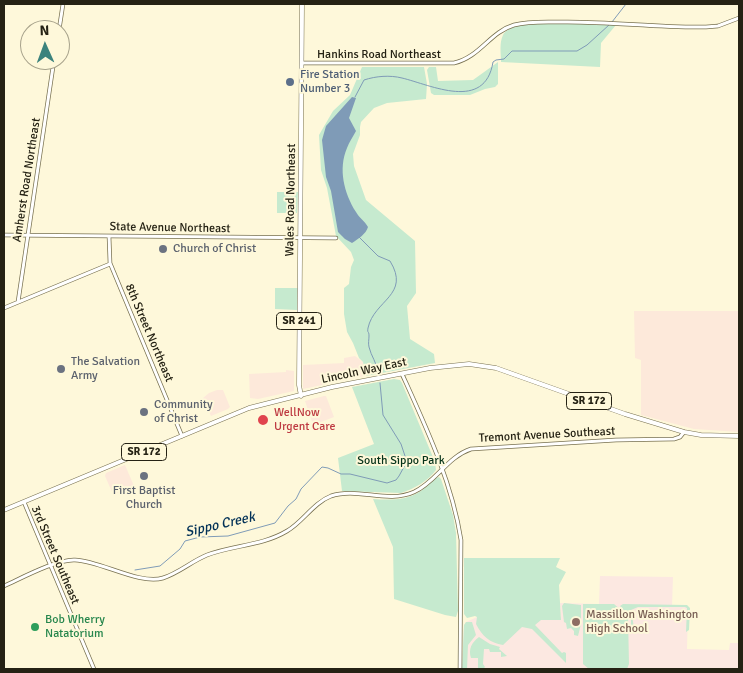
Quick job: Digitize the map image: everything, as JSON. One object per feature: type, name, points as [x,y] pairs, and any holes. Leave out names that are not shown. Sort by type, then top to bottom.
[{"type":"main road","name":"Wales Road Northeast","points":[[301,396],[298,386],[302,4]]},
{"type":"main road","name":"Lincoln Way East","points":[[4,510],[250,408],[332,387],[456,364],[485,365],[636,418],[684,432],[739,436]]},
{"type":"street","points":[[61,20],[63,4]]},
{"type":"street","name":"Hankins Road Northeast","points":[[302,63],[451,64],[470,57],[497,34],[513,25],[538,22],[711,27],[739,18]]},
{"type":"street","name":"Amherst Road Northeast","points":[[18,302],[53,70]]},
{"type":"street","name":"State Avenue Northeast","points":[[4,234],[336,238]]},
{"type":"street","name":"8th Street Northeast","points":[[110,236],[110,264],[182,436]]},
{"type":"street","points":[[4,308],[110,264]]},
{"type":"street","points":[[402,374],[432,440],[457,517],[461,540],[460,669]]},
{"type":"street","name":"Tremont Avenue Southeast","points":[[4,586],[67,560],[87,562],[147,579],[162,578],[205,556],[278,536],[292,528],[314,507],[331,497],[350,493],[384,497],[405,495],[420,488],[460,454],[474,448],[616,440],[674,439],[680,437],[684,432]]},
{"type":"street","name":"3rd Street Southeast","points":[[24,502],[94,669]]},
{"type":"shaded area","points":[[634,311],[739,311],[739,432],[694,429],[641,415],[641,360],[635,358]]},
{"type":"shaded area","points":[[355,356],[363,362],[364,376],[303,389],[303,365],[344,363],[344,358]]},
{"type":"shaded area","points":[[286,370],[294,371],[294,391],[258,399],[250,398],[249,374],[286,372]]},
{"type":"shaded area","points":[[217,390],[223,390],[230,407],[211,416],[203,398]]},
{"type":"shaded area","points":[[326,396],[334,417],[313,425],[305,401]]},
{"type":"shaded area","points":[[125,465],[134,486],[119,493],[112,492],[105,476],[106,473]]},
{"type":"shaded area","name":"Massillon Washington High School","points":[[600,576],[673,577],[672,606],[688,607],[687,649],[729,650],[730,643],[739,643],[739,669],[462,669],[464,625],[466,622],[477,617],[561,617],[560,603],[599,604]]},
{"type":"green space","points":[[583,23],[616,25],[601,43],[600,67],[501,62],[501,41],[503,35],[508,30],[528,24]]},
{"type":"green space","points":[[498,62],[498,84],[495,87],[470,95],[434,95],[431,93],[427,70],[429,67],[436,67],[438,81],[473,80]]},
{"type":"green space","points":[[362,67],[424,67],[427,84],[426,99],[387,103],[374,108],[361,122],[360,135],[353,154],[354,166],[366,200],[415,241],[416,293],[407,306],[410,339],[434,354],[435,363],[366,376],[363,362],[359,358],[347,332],[344,314],[344,288],[349,284],[351,267],[354,260],[351,252],[336,236],[327,188],[321,170],[319,135],[333,111],[350,95]]},
{"type":"green space","points":[[277,192],[298,192],[297,213],[277,213]]},
{"type":"green space","points":[[275,288],[298,288],[297,310],[275,309]]},
{"type":"green space","name":"South Sippo Park","points":[[394,379],[400,380],[402,383],[435,462],[436,470],[420,484],[401,493],[342,491],[338,458],[374,444],[352,387]]},
{"type":"green space","points":[[439,477],[453,515],[456,533],[458,611],[456,617],[394,599],[393,547],[373,499],[391,500],[409,497],[421,491]]},
{"type":"green space","points":[[464,558],[560,558],[556,567],[566,572],[559,585],[561,620],[541,620],[535,625],[562,653],[566,653],[566,663],[532,629],[522,627],[503,645],[490,641],[481,632],[476,624],[477,617],[467,618],[464,614]]},
{"type":"green space","points":[[564,603],[581,605],[581,624],[578,636],[574,635],[574,631],[571,628],[567,629],[564,622],[562,606]]},
{"type":"green space","points":[[583,604],[614,604],[628,616],[629,664],[627,669],[589,669],[583,664]]},
{"type":"green space","points":[[623,604],[687,605],[690,608],[689,630],[686,632],[687,608],[685,607],[638,607],[631,610],[634,628],[631,629],[631,618],[620,606]]},
{"type":"green space","points":[[466,622],[472,622],[476,635],[468,645],[467,669],[462,669],[464,625]]},
{"type":"green space","points":[[479,637],[490,644],[500,647],[499,649],[507,656],[501,657],[501,652],[490,652],[489,649],[484,649],[483,664],[485,667],[478,669],[478,658],[471,658],[470,649],[474,641]]},
{"type":"water","points":[[352,97],[356,98],[349,118],[356,131],[344,156],[344,181],[352,205],[368,227],[364,234],[352,243],[338,232],[331,191],[326,177],[322,140],[326,126]]},
{"type":"waterway","name":"Sippo Creek","points":[[612,22],[626,4]]},
{"type":"waterway","name":"Sippo Creek","points":[[355,97],[364,80],[383,76],[402,78],[441,89],[468,91],[479,87],[488,77],[493,62],[504,59],[512,51],[577,51],[587,45],[609,25]]},
{"type":"waterway","name":"Sippo Creek","points":[[359,237],[378,256],[390,261],[395,272],[396,282],[394,290],[377,310],[368,328],[369,347],[378,372]]},
{"type":"waterway","name":"Sippo Creek","points":[[135,570],[160,566],[180,549],[185,541],[200,537],[228,536],[275,523],[296,499],[301,489],[322,467],[341,474],[350,474],[387,483],[396,480],[405,465],[405,456],[401,444],[383,415],[380,383]]},
{"type":"place","name":"Fire Station Number 3","points":[[290,82]]},
{"type":"place","name":"Church of Christ","points":[[163,249]]},
{"type":"place","name":"The Salvation Army","points":[[61,369]]},
{"type":"place","name":"Community of Christ","points":[[144,412]]},
{"type":"place","name":"WellNow Urgent Care","points":[[263,420]]},
{"type":"place","name":"First Baptist Church","points":[[144,476]]},
{"type":"place","name":"Massillon Washington High School","points":[[576,622]]},
{"type":"place","name":"Bob Wherry Natatorium","points":[[35,627]]}]
